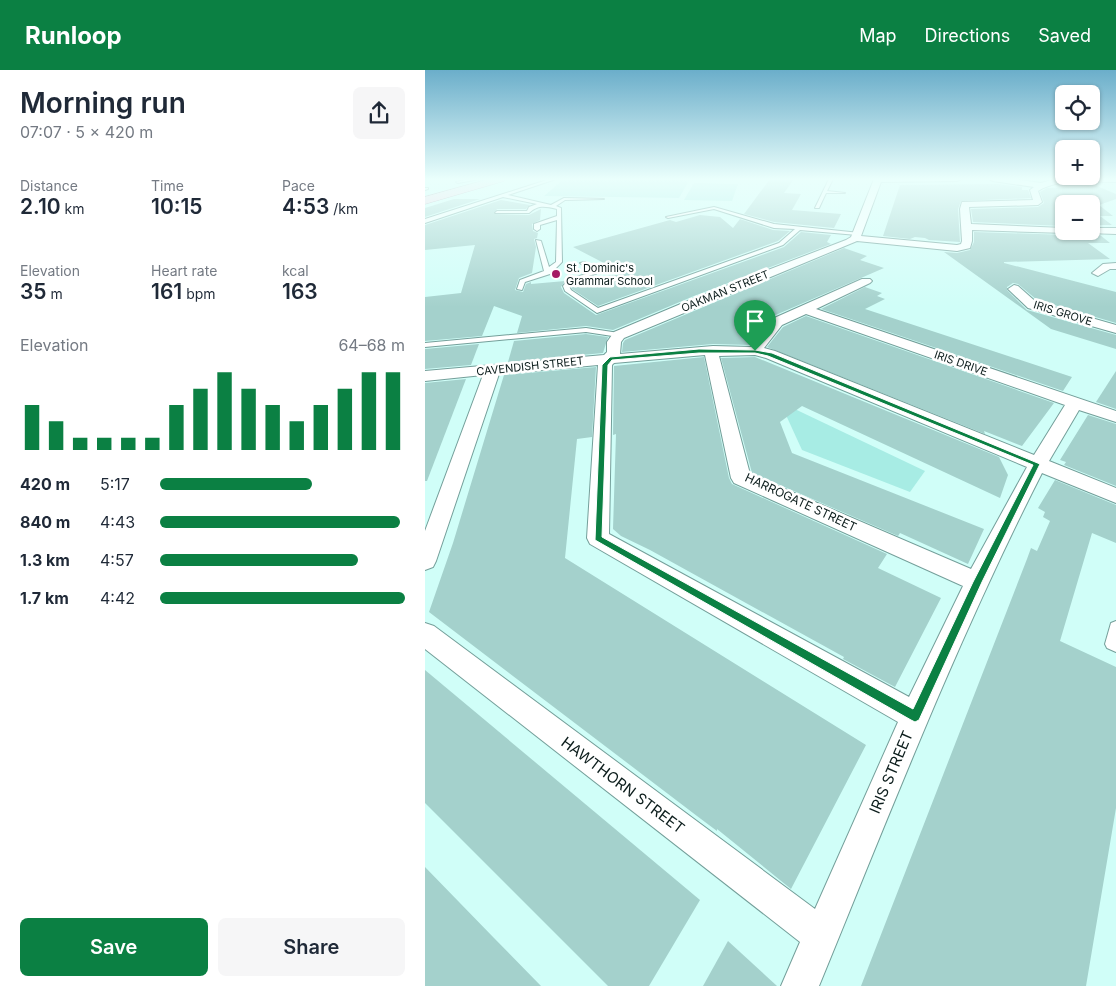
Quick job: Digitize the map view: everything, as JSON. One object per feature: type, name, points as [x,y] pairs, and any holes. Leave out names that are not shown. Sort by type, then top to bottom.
[{"type":"street","points":[[861,222],[856,235],[957,248],[966,246],[968,239],[966,222]]},
{"type":"street","points":[[966,227],[1055,231]]},
{"type":"street","points":[[1100,231],[1116,230]]},
{"type":"street","name":"OAKMAN STREET","points":[[619,335],[699,300],[850,242],[856,235]]},
{"type":"street","points":[[1099,273],[1107,266],[1116,266]]},
{"type":"street","points":[[755,351],[777,322],[866,281]]},
{"type":"street","name":"IRIS GROVE","points":[[1014,290],[1033,305],[1116,329]]},
{"type":"street","name":"IRIS DRIVE","points":[[805,309],[1116,417]]},
{"type":"street","points":[[619,335],[614,342],[614,352],[605,365],[598,538],[915,716]]},
{"type":"street","name":"CAVENDISH STREET","points":[[425,376],[713,350],[755,351],[770,354],[1116,496]]},
{"type":"street","name":"HARROGATE STREET","points":[[713,350],[712,356],[741,478],[977,582]]},
{"type":"street","points":[[425,561],[493,370]]},
{"type":"street","name":"IRIS STREET","points":[[800,986],[915,716],[977,582],[1037,464],[1074,403]]},
{"type":"street","name":"HAWTHORN STREET","points":[[425,634],[821,936]]},
{"type":"lane","points":[[537,229],[537,224],[542,222]]},
{"type":"lane","points":[[520,289],[521,281],[548,273],[559,262],[560,222]]},
{"type":"lane","points":[[756,222],[798,229],[856,235]]},
{"type":"lane","points":[[583,263],[597,272],[570,281],[566,286],[568,291],[597,311],[781,244],[798,229]]},
{"type":"lane","points":[[538,241],[548,273]]},
{"type":"lane","points":[[425,345],[586,330],[619,335]]},
{"type":"lane","points":[[1116,627],[1112,644],[1116,646]]},
{"type":"shaded area","points":[[780,402],[925,471],[910,492],[802,450]]},
{"type":"building","points":[[435,222],[537,222],[532,224],[533,231],[538,233],[537,238],[534,239],[536,247],[532,273],[519,278],[515,290],[523,292],[526,284],[531,282],[531,284],[565,281],[561,287],[564,293],[596,315],[784,247],[801,232],[831,235],[827,242],[831,244],[694,296],[613,330],[586,326],[517,333],[522,316],[494,306],[482,336],[425,341],[425,297],[461,293],[475,245],[425,250],[425,225]]},
{"type":"building","points":[[664,222],[726,222],[733,228],[738,222],[748,222],[773,230],[790,231],[778,241],[598,306],[572,289],[571,286],[573,284],[588,278],[625,274],[573,247]]},
{"type":"building","points":[[773,222],[837,222],[834,228]]},
{"type":"building","points":[[888,222],[959,222],[960,242],[915,237],[910,239],[883,236]]},
{"type":"building","points":[[973,222],[973,222],[1055,222],[1055,226]]},
{"type":"building","points":[[1100,222],[1108,222],[1112,225],[1100,225]]},
{"type":"building","points":[[974,232],[1055,235],[1055,240],[1100,240],[1100,235],[1110,243],[1088,243],[1110,259],[1004,263],[1116,292],[1116,323],[1037,300],[1018,284],[1013,283],[1007,287],[1007,290],[1027,310],[1116,335],[1116,349],[1051,329],[944,252],[957,253],[970,250],[974,242]]},
{"type":"building","points":[[844,248],[867,256],[860,260],[884,268],[771,317],[750,345],[713,344],[622,352],[625,340]]},
{"type":"building","points":[[865,287],[882,293],[877,296],[885,299],[865,309],[1072,377],[1063,391],[821,309]]},
{"type":"building","points":[[806,316],[1054,403],[1022,446],[984,431],[985,434],[767,347],[783,327]]},
{"type":"building","points":[[586,334],[608,337],[603,353],[508,362],[514,341]]},
{"type":"building","points":[[479,344],[471,365],[425,369],[425,349]]},
{"type":"building","points":[[704,357],[729,478],[732,484],[887,554],[878,568],[941,598],[895,687],[650,550],[621,536],[613,529],[616,434],[613,435],[614,366]]},
{"type":"building","points":[[755,357],[999,457],[1008,475],[1000,498],[802,406],[780,422],[792,453],[984,529],[968,564],[900,533],[898,536],[752,473],[721,358]]},
{"type":"building","points":[[596,367],[592,437],[577,439],[565,558],[866,745],[791,889],[717,829],[717,831],[429,612],[453,543],[504,375]]},
{"type":"building","points":[[1116,371],[1116,409],[1096,402]]},
{"type":"building","points":[[466,379],[427,481],[425,481],[425,383]]},
{"type":"building","points":[[1088,415],[1116,424],[1116,486],[1064,465],[1066,462],[1060,460]]},
{"type":"building","points":[[1055,480],[1116,505],[1116,543],[1092,533],[1060,641],[1116,667],[1116,808],[1086,986],[861,986],[1031,548],[1037,551],[1050,521],[1043,517],[1045,512],[1038,508]]},
{"type":"building","points":[[425,670],[700,900],[649,986],[608,986],[425,803]]},
{"type":"building","points":[[425,867],[494,938],[541,986],[425,986]]},
{"type":"building","points":[[728,941],[777,986],[703,986]]},
{"type":"place","name":"St. Dominic's Grammar School","points":[[556,274]]},
{"type":"route","points":[[713,350],[755,351],[770,354],[1037,464],[977,582],[915,716],[598,538],[605,365],[610,358],[713,350]]}]
